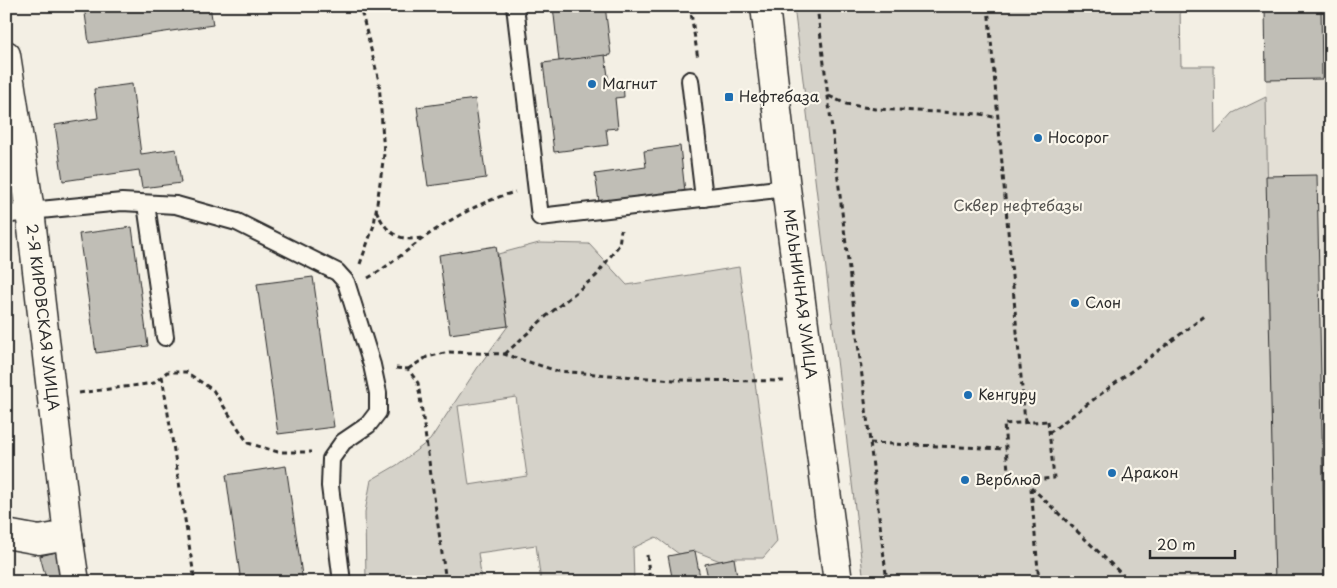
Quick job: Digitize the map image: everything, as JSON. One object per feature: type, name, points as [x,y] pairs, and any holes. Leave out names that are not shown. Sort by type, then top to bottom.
[{"type":"street","name":"МЕЛЬНИЧНАЯ УЛИЦА","points":[[765,6],[786,188],[838,582]]},
{"type":"street","name":"2-Я КИРОВСКАЯ УЛИЦА","points":[[6,55],[18,213],[52,398],[75,582]]},
{"type":"street","points":[[6,534],[39,540],[68,535]]},
{"type":"lane","points":[[515,6],[540,217],[786,188]]},
{"type":"lane","points":[[690,80],[704,198]]},
{"type":"lane","points":[[18,213],[122,202],[176,205],[237,222],[337,272],[347,286],[372,365],[378,393],[378,412],[368,425],[343,442],[331,459],[330,486],[342,582]]},
{"type":"lane","points":[[146,204],[165,337]]},
{"type":"path","points":[[347,286],[359,266],[374,225],[384,154],[379,81],[360,6]]},
{"type":"path","points":[[690,6],[698,61]]},
{"type":"path","points":[[818,6],[887,582]]},
{"type":"path","points":[[988,6],[1025,422]]},
{"type":"path","points":[[828,96],[846,104],[875,109],[981,114],[998,118]]},
{"type":"path","points":[[347,286],[384,269],[450,220],[488,201],[509,194]]},
{"type":"path","points":[[504,354],[596,276],[619,245],[624,207]]},
{"type":"path","points":[[376,210],[383,224],[404,239],[425,238]]},
{"type":"path","points":[[1049,433],[1206,315]]},
{"type":"path","points":[[372,365],[408,370],[426,358],[449,352],[504,354],[557,371],[674,380],[812,381]]},
{"type":"path","points":[[408,370],[418,383],[446,582]]},
{"type":"path","points":[[52,398],[154,383],[166,372],[186,372],[213,390],[248,442],[278,452],[336,452]]},
{"type":"path","points":[[162,376],[195,582]]},
{"type":"path","points":[[1048,421],[1054,478],[1009,482],[1004,424],[1025,422],[1048,421]]},
{"type":"path","points":[[870,443],[1006,449]]},
{"type":"path","points":[[1030,480],[1039,582]]},
{"type":"path","points":[[1031,487],[1130,582]]},
{"type":"path","points":[[647,556],[650,582]]},
{"type":"shaded area","points":[[1265,6],[1331,6],[1331,582],[1274,582],[1266,176]]},
{"type":"green space","name":"Сквер нефтебазы","points":[[794,6],[1180,6],[1181,66],[1214,66],[1215,133],[1233,113],[1266,97],[1275,582],[864,582]]},
{"type":"green space","points":[[539,243],[589,244],[627,285],[739,267],[777,542],[763,558],[734,558],[720,561],[695,551],[679,554],[656,537],[633,548],[634,582],[541,582],[536,545],[478,553],[482,582],[366,582],[365,512],[371,480],[397,465],[430,440],[478,367],[508,326],[498,254]],"holes":[[[516,397],[527,476],[469,485],[458,406]]]},
{"type":"building","points":[[84,6],[210,6],[213,25],[89,43]]},
{"type":"building","points":[[553,6],[605,6],[611,55],[559,61]]},
{"type":"building","points":[[1265,6],[1321,6],[1322,79],[1266,80]]},
{"type":"building","points":[[605,55],[609,83],[623,81],[624,97],[615,98],[618,128],[606,129],[608,145],[554,152],[543,63]]},
{"type":"building","points":[[132,84],[141,154],[176,149],[181,183],[142,188],[139,170],[63,181],[55,125],[98,118],[94,89]]},
{"type":"building","points":[[475,99],[486,178],[428,186],[417,107]]},
{"type":"building","points":[[680,146],[685,192],[599,202],[595,174],[646,167],[644,151]]},
{"type":"building","points":[[1317,175],[1325,582],[1275,582],[1266,176]]},
{"type":"building","points":[[132,227],[148,346],[96,353],[79,234]]},
{"type":"building","points":[[496,246],[508,326],[450,334],[439,255]]},
{"type":"building","points":[[313,277],[334,427],[278,434],[257,284]]},
{"type":"building","points":[[286,466],[303,582],[241,582],[226,475]]},
{"type":"building","points":[[695,551],[701,582],[673,582],[668,556]]},
{"type":"building","points":[[56,552],[63,578],[47,582],[40,556]]},
{"type":"building","points":[[734,558],[738,582],[709,582],[705,564]]},
{"type":"place","name":"Магнит","points":[[592,84]]},
{"type":"place","name":"Нефтебаза","points":[[729,97]]},
{"type":"place","name":"Носорог","points":[[1038,138]]},
{"type":"place","name":"Слон","points":[[1075,303]]},
{"type":"place","name":"Кенгуру","points":[[968,395]]},
{"type":"place","name":"Дракон","points":[[1112,473]]},
{"type":"place","name":"Верблюд","points":[[965,480]]}]
